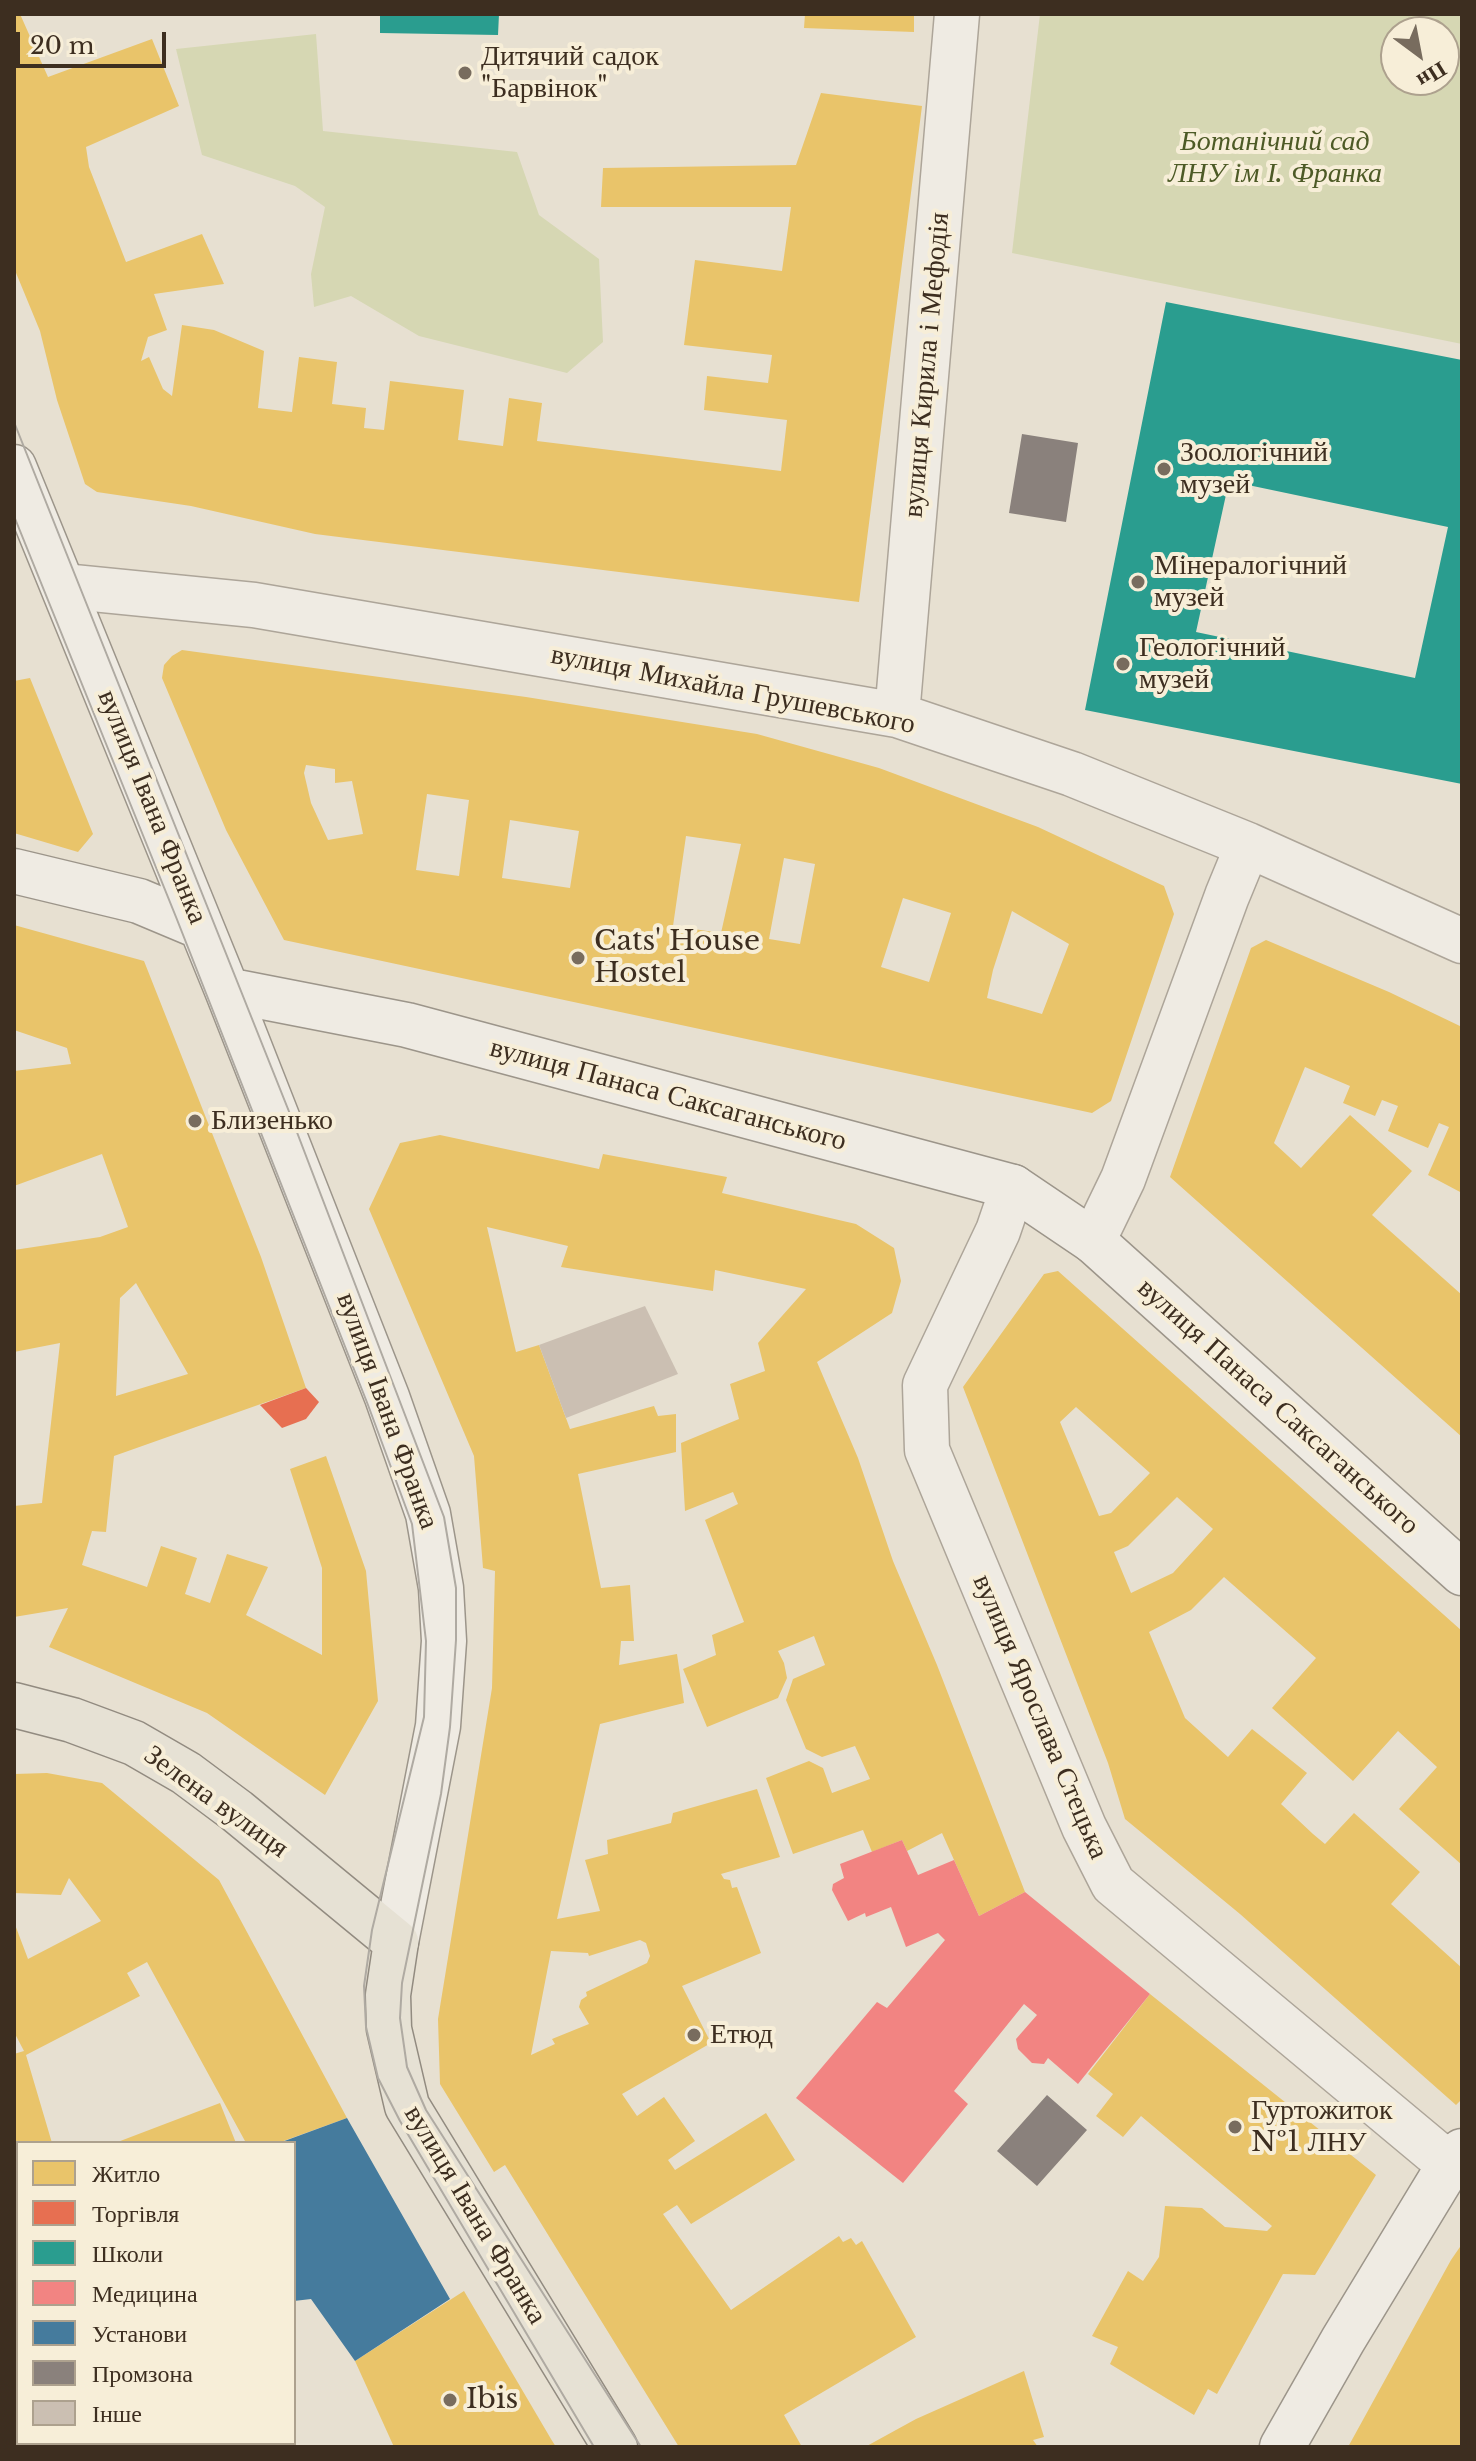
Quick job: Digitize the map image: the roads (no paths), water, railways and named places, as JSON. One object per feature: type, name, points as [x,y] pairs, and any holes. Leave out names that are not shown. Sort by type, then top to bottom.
[{"type":"main road","name":"Зелена вулиця","points":[[14,1705],[72,1720],[134,1743],[186,1773],[396,1942]]},
{"type":"main road","name":"вулиця Івана Франка","points":[[396,1942],[388,1995],[389,2029],[407,2106],[615,2447]]},
{"type":"street","name":"вулиця Кирила і Мефодія","points":[[897,715],[957,14]]},
{"type":"street","name":"вулиця Івана Франка","points":[[14,467],[227,990],[387,1397],[428,1514],[441,1588],[443,1628],[438,1726],[396,1942]]},
{"type":"street","name":"вулиця Михайла Грушевського","points":[[63,586],[254,605],[897,715],[1072,774],[1248,845],[1462,941]]},
{"type":"street","points":[[1093,1241],[1123,1179],[1248,845]]},
{"type":"street","points":[[14,871],[139,901],[201,927]]},
{"type":"street","name":"вулиця Панаса Саксаганського","points":[[227,990],[407,1025],[1013,1187],[1093,1241],[1462,1573]]},
{"type":"street","name":"вулиця Ярослава Стецька","points":[[1013,1187],[998,1231],[925,1385],[927,1450],[1084,1827],[1113,1884],[1433,2151],[1456,2156]]},
{"type":"street","points":[[1282,2447],[1343,2340],[1456,2156]]},
{"type":"tram line","points":[[14,422],[290,1114],[444,1517],[456,1588],[456,1640],[450,1727],[441,1794],[402,1983],[400,2018],[407,2067],[426,2110],[641,2447]]},
{"type":"tram line","points":[[14,516],[176,917],[412,1524],[426,1641],[424,1717],[372,1930],[364,1986],[366,2027],[378,2078],[400,2121],[594,2447]]},
{"type":"place","name":"Дитячий садок \"Барвінок\"","points":[[465,73]]},
{"type":"place","name":"Зоологічний музей","points":[[1164,469]]},
{"type":"place","name":"Мінералогічний музей","points":[[1138,582]]},
{"type":"place","name":"Геологічний музей","points":[[1123,664]]},
{"type":"place","name":"Cats' House Hostel","points":[[578,958]]},
{"type":"place","name":"Близенько","points":[[195,1121]]},
{"type":"place","name":"Етюд","points":[[694,2035]]},
{"type":"place","name":"Гуртожиток №1 ЛНУ","points":[[1235,2127]]},
{"type":"place","name":"Ibis","points":[[450,2400]]},
{"type":"park label","name":"Ботанічний сад ЛНУ ім І. Франка","points":[[1275,158]]}]
